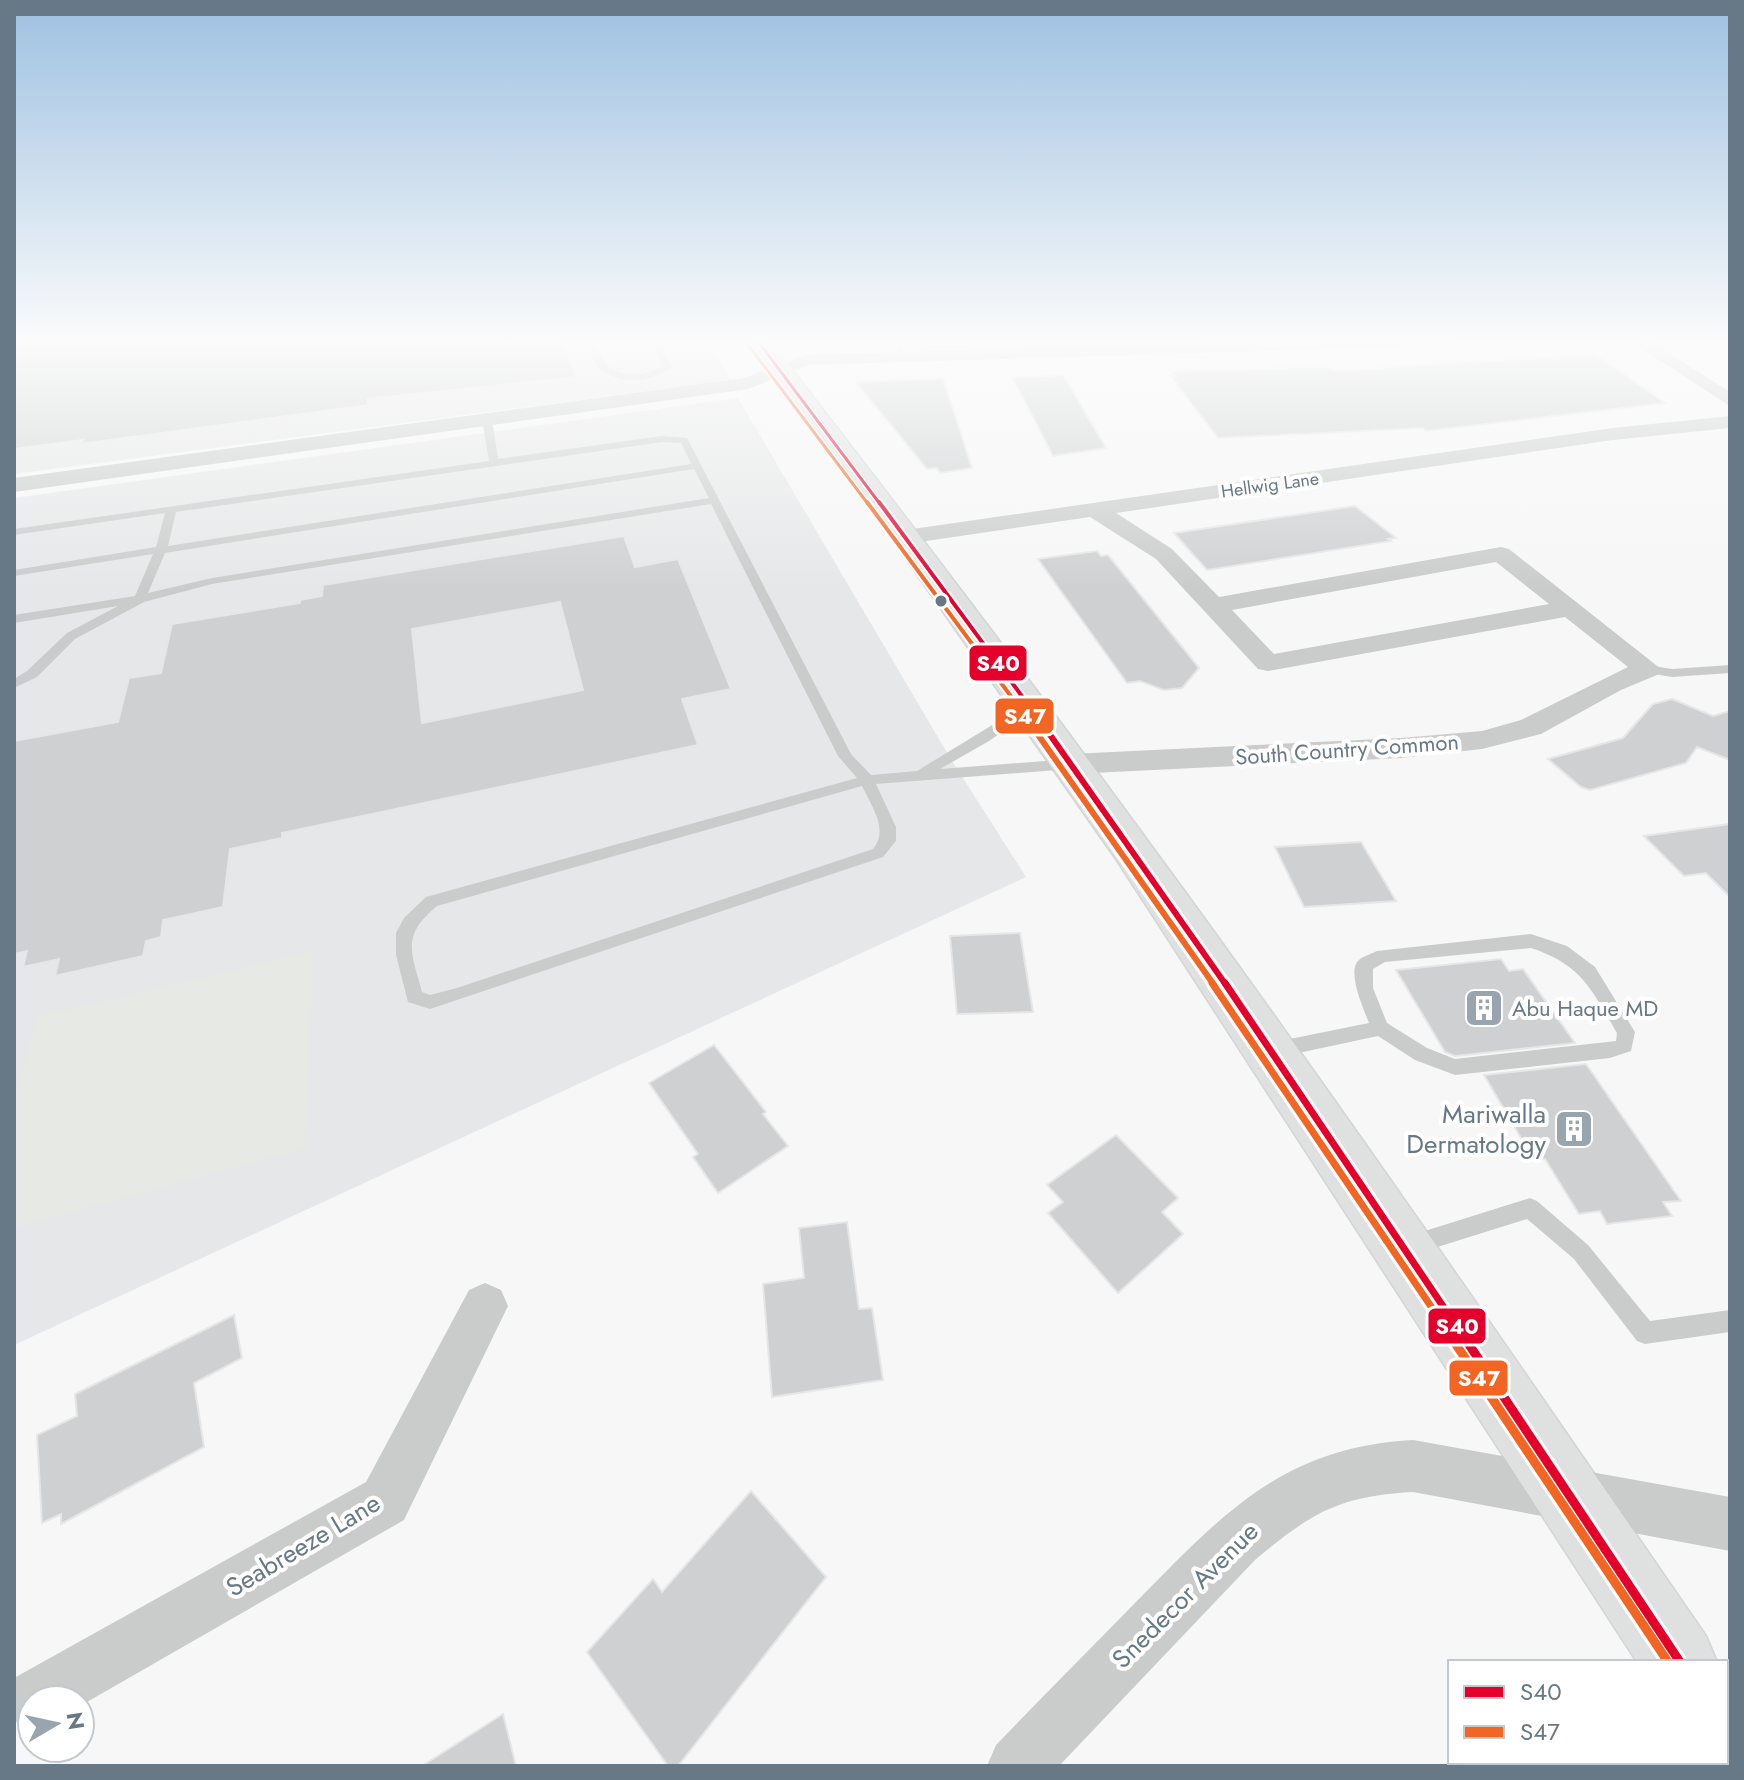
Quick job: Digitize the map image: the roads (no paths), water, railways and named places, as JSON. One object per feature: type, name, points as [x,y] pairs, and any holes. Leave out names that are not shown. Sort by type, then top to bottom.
[{"type":"main road","points":[[818,423],[906,537],[1071,764],[1270,1051],[1679,1660]]},
{"type":"street","points":[[14,485],[282,444],[454,423]]},
{"type":"street","name":"Hellwig Lane","points":[[906,537],[1613,434],[1720,423]]},
{"type":"street","points":[[1095,510],[1164,554],[1268,663],[1570,608]]},
{"type":"street","points":[[1214,606],[1501,554],[1647,669]]},
{"type":"street","name":"South Country Common","points":[[1071,764],[1401,748],[1482,740],[1531,727],[1611,684],[1647,669]]},
{"type":"street","name":"Seabreeze Lane","points":[[61,1684],[385,1501],[485,1306]]},
{"type":"street","name":"Snedecor Avenue","points":[[1017,1766],[1229,1546],[1279,1505],[1305,1489],[1338,1476],[1396,1465],[1430,1469],[1730,1524]]},
{"type":"lane","points":[[488,423],[494,463]]},
{"type":"lane","points":[[14,532],[662,439],[684,440],[712,501],[845,756],[867,780],[888,827],[888,841],[878,853],[430,1002],[414,997],[402,938],[412,915],[432,901],[867,780],[922,773],[1071,764]]},
{"type":"lane","points":[[14,573],[696,466]]},
{"type":"lane","points":[[14,619],[140,599],[212,581],[712,501]]},
{"type":"lane","points":[[14,684],[32,674],[71,636],[140,599],[161,550],[171,510]]},
{"type":"lane","points":[[1647,669],[1672,673],[1730,669]]},
{"type":"lane","points":[[922,773],[984,738],[1030,706]]},
{"type":"lane","points":[[1270,1051],[1380,1028],[1421,1054],[1455,1067],[1610,1050],[1625,1046],[1626,1032],[1589,972],[1561,951],[1531,941],[1383,956],[1364,965],[1364,988],[1380,1028]]},
{"type":"lane","points":[[1403,1248],[1530,1208],[1581,1252],[1645,1333],[1730,1321]]},
{"type":"place","name":"Abu Haque MD","points":[[1484,1008]]},
{"type":"place","name":"Mariwalla Dermatology","points":[[1574,1129]]}]
